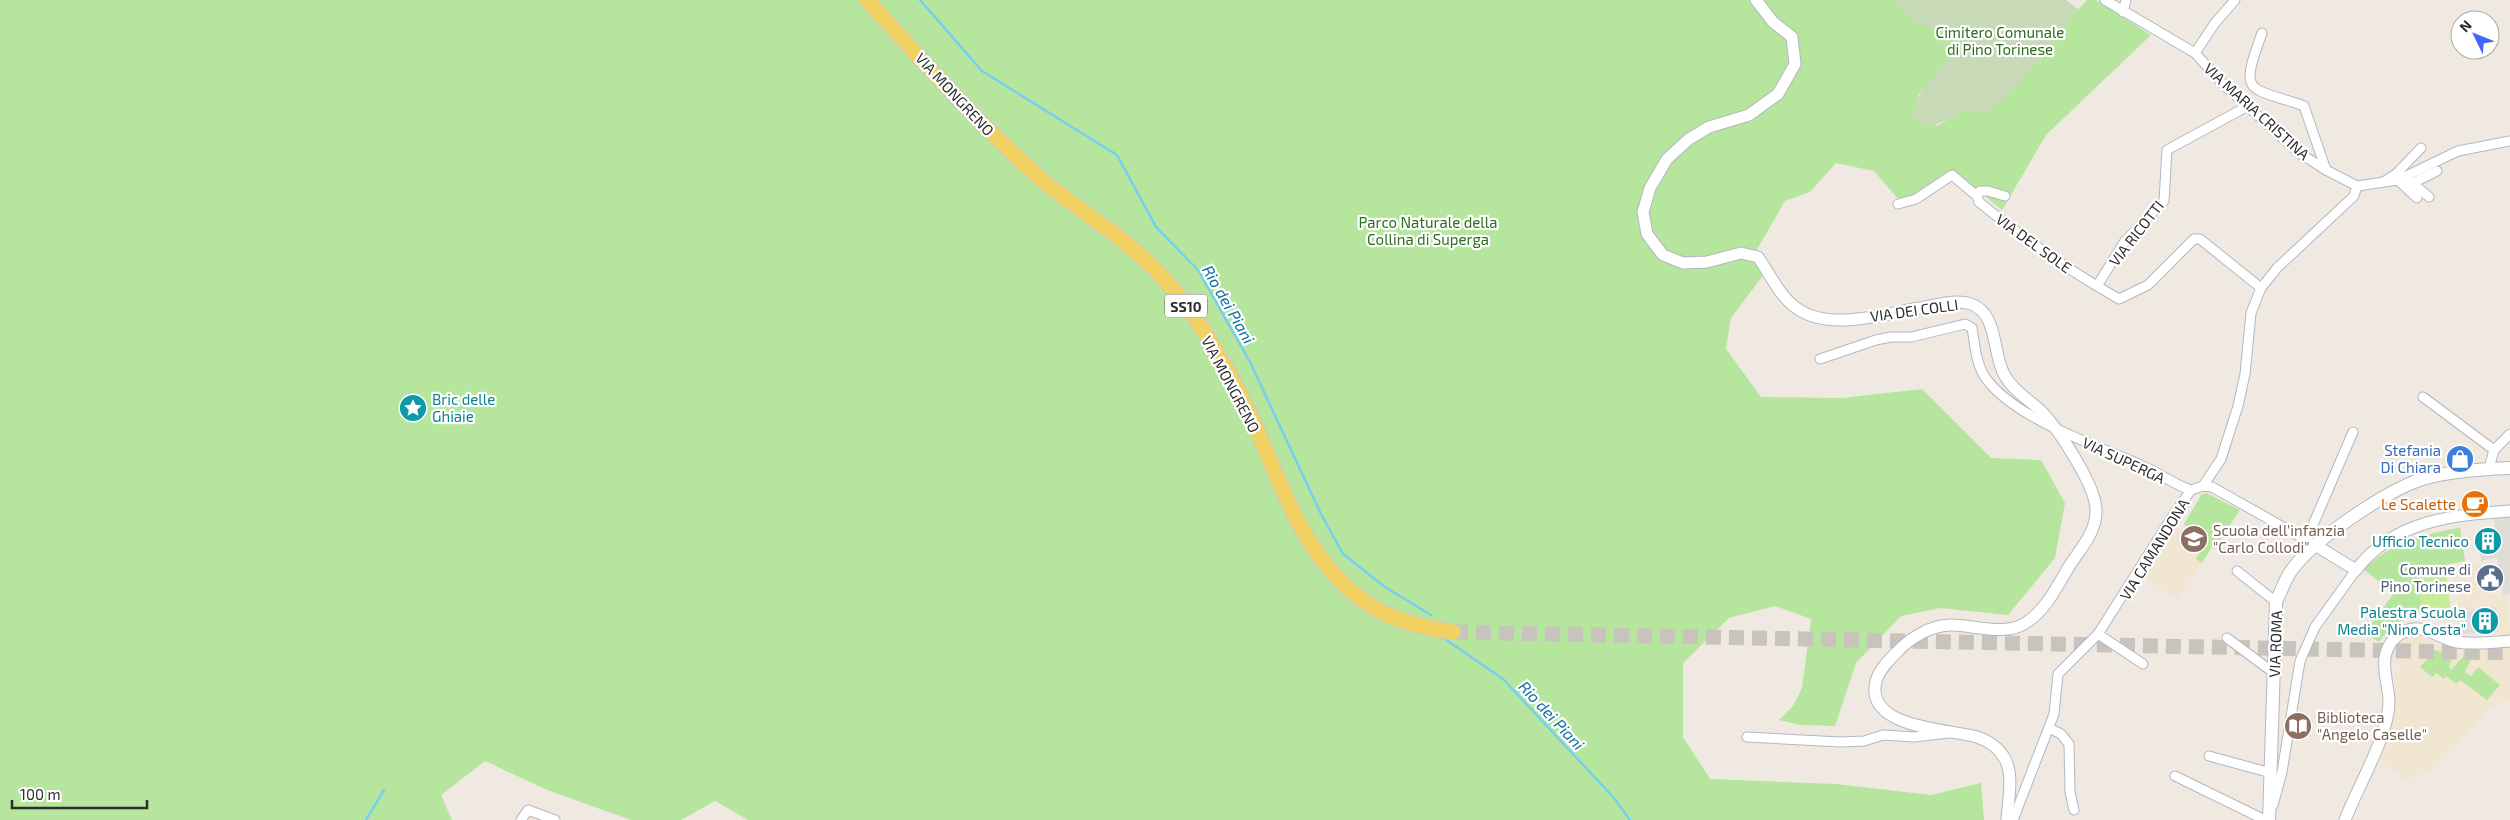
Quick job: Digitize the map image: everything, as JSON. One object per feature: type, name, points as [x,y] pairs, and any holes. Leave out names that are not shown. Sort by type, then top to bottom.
[{"type":"main road","name":"VIA MONGRENO","points":[[867,0],[971,111],[1024,164],[1058,193],[1125,242],[1158,272],[1174,291],[1216,350],[1251,417],[1307,538],[1328,569],[1359,598],[1374,608],[1414,625],[1453,632]]},
{"type":"main road","name":"VIA ROMA","points":[[2269,820],[2276,602],[2289,574],[2311,543],[2403,487],[2423,479],[2489,468],[2510,468]]},
{"type":"street","name":"VIA DEI COLLI","points":[[1756,0],[1773,22],[1792,37],[1796,64],[1778,94],[1749,115],[1709,127],[1689,139],[1667,159],[1650,188],[1644,212],[1647,234],[1664,255],[1683,263],[1707,262],[1741,254],[1758,257],[1794,307],[1815,318],[1843,321],[1942,304],[1960,302],[1973,304],[1988,317],[2005,377],[2056,429],[2094,492],[2095,525],[2044,606],[2026,624],[2004,630],[1949,625],[1918,635],[1902,646],[1884,664],[1876,682],[1878,701],[1891,716],[1919,726],[1976,737],[1994,744],[2006,760],[2010,777],[2007,820]]},
{"type":"street","name":"VIA MARIA CRISTINA","points":[[2105,0],[2195,54],[2298,152],[2326,170],[2358,186]]},
{"type":"street","points":[[2123,12],[2126,0]]},
{"type":"street","points":[[2195,54],[2215,23],[2235,0]]},
{"type":"street","points":[[2262,33],[2249,68],[2249,82],[2255,90],[2304,106],[2326,170]]},
{"type":"street","name":"VIA RICOTTI","points":[[2097,286],[2125,242],[2164,201],[2167,150],[2248,106]]},
{"type":"street","points":[[2405,180],[2458,151],[2510,141]]},
{"type":"street","points":[[2383,183],[2396,174],[2421,148]]},
{"type":"street","points":[[2358,186],[2405,180],[2437,171]]},
{"type":"street","name":"VIA DEL SOLE","points":[[1898,204],[1916,199],[1952,175],[1977,196],[1980,202],[2015,231],[2057,262],[2097,286]]},
{"type":"street","points":[[2405,180],[2429,197]]},
{"type":"street","points":[[2405,180],[2417,198]]},
{"type":"street","name":"VIA CAMANDONA","points":[[2013,820],[2035,758],[2054,714],[2058,674],[2098,634],[2122,599],[2148,553],[2191,490],[2203,486],[2221,459],[2238,406],[2244,374],[2251,313],[2261,288],[2277,268],[2354,196],[2358,186]]},
{"type":"street","name":"VIA DEL SOLE","points":[[1977,196],[1980,191],[1988,190],[2006,196]]},
{"type":"street","points":[[2097,286],[2119,299],[2148,285],[2194,239],[2200,239],[2261,288]]},
{"type":"street","name":"VIA SUPERGA","points":[[1820,359],[1876,340],[1891,337],[1911,337],[1965,324],[1972,328],[1980,366],[1986,379],[2028,413],[2056,429],[2144,466],[2179,486],[2191,490]]},
{"type":"street","points":[[2423,397],[2494,450]]},
{"type":"street","points":[[2311,543],[2353,432]]},
{"type":"street","points":[[2489,468],[2494,450],[2510,434]]},
{"type":"street","points":[[2203,486],[2212,486],[2356,570]]},
{"type":"street","points":[[2269,820],[2282,772],[2300,662],[2315,627],[2356,570],[2379,546],[2403,530],[2460,514],[2510,511]]},
{"type":"street","points":[[2237,571],[2276,602]]},
{"type":"street","points":[[2345,820],[2386,722],[2389,703],[2386,657],[2388,647],[2395,638],[2405,631],[2422,629],[2444,638],[2465,643],[2510,641]]},
{"type":"street","points":[[2098,634],[2143,664]]},
{"type":"street","points":[[2227,638],[2274,673]]},
{"type":"street","points":[[2049,728],[2061,734],[2069,744],[2070,792],[2074,810]]},
{"type":"street","points":[[1747,737],[1840,742],[1864,740],[1883,735],[1914,737],[1948,733]]},
{"type":"street","points":[[2209,756],[2270,773]]},
{"type":"street","points":[[2175,776],[2265,820]]},
{"type":"street","points":[[521,820],[528,810],[555,820]]},
{"type":"shaded area","name":"Scuola dell'infanzia \"Carlo Collodi\"","points":[[2206,493],[2240,510],[2214,549],[2212,547],[2177,600],[2144,577],[2175,527],[2180,531],[2202,494]]},
{"type":"shaded area","points":[[2510,515],[2510,594],[2503,595],[2497,558],[2484,560],[2482,563],[2480,552],[2497,550],[2494,517]]},
{"type":"shaded area","points":[[2478,564],[2481,582],[2489,581],[2491,596],[2508,594],[2510,635],[2497,633],[2463,634],[2452,568]]},
{"type":"shaded area","points":[[2495,607],[2499,630],[2463,634],[2460,612]]},
{"type":"shaded area","points":[[2413,635],[2430,636],[2433,641],[2431,648],[2435,649],[2443,642],[2456,647],[2458,653],[2462,654],[2465,649],[2510,647],[2510,701],[2492,706],[2435,769],[2406,780],[2378,757],[2390,738],[2396,707],[2395,677],[2401,669],[2391,662],[2392,652],[2398,643]]},
{"type":"green space","name":"Parco Naturale della Collina di Superga","points":[[0,0],[1927,0],[1960,45],[1918,96],[1937,126],[1961,111],[1985,111],[2087,0],[2096,0],[2151,35],[2046,135],[2002,210],[1953,170],[1927,192],[1901,202],[1874,171],[1836,163],[1810,192],[1785,201],[1752,258],[1770,266],[1731,318],[1726,349],[1761,397],[1842,398],[1922,389],[1991,458],[2041,460],[2065,503],[2055,558],[2008,615],[1940,608],[1901,616],[1856,663],[1835,726],[1801,725],[1779,720],[1793,706],[1802,688],[1811,619],[1775,606],[1729,618],[1683,663],[1683,737],[1710,779],[1836,784],[1931,795],[1981,783],[1984,820],[748,820],[715,801],[681,820],[631,820],[547,790],[485,761],[441,795],[452,820],[0,820]]},
{"type":"green space","name":"Cimitero Comunale di Pino Torinese","points":[[1897,0],[2066,0],[2078,9],[2022,81],[1997,105],[1986,111],[1962,112],[1937,124],[1926,125],[1915,119],[1914,110],[1917,101],[1930,80],[1960,45],[1952,32],[1927,27],[1913,20],[1901,8]]},
{"type":"green space","points":[[2206,493],[2240,510],[2214,549],[2212,547],[2202,563],[2196,559],[2207,541],[2184,524],[2202,494]]},
{"type":"green space","points":[[2460,528],[2465,561],[2445,565],[2450,608],[2438,610],[2439,618],[2430,620],[2428,611],[2417,613],[2417,617],[2395,625],[2379,642],[2365,633],[2394,593],[2364,570],[2384,553],[2408,541]]},
{"type":"green space","points":[[2445,565],[2450,608],[2422,612],[2416,568]]},
{"type":"green space","points":[[2431,648],[2453,657],[2449,667],[2451,670],[2463,657],[2465,649],[2476,649],[2465,672],[2471,676],[2478,667],[2500,685],[2487,700],[2460,680],[2456,684],[2446,676],[2444,679],[2437,673],[2432,677],[2420,667],[2430,657]]},
{"type":"waterway","name":"Rio dei Piani","points":[[920,0],[982,71],[1117,155],[1156,227],[1198,270],[1250,362],[1320,512],[1343,554],[1385,587],[1431,615]]},
{"type":"waterway","name":"Rio dei Piani","points":[[1445,639],[1503,679],[1614,798],[1630,820]]},
{"type":"waterway","points":[[366,820],[384,790]]},
{"type":"tunnel","points":[[1453,632],[2510,653]]},
{"type":"place","name":"Bric delle Ghiaie","points":[[413,408]]},
{"type":"place","name":"Stefania Di Chiara","points":[[2460,459]]},
{"type":"place","name":"Le Scalette","points":[[2475,504]]},
{"type":"place","name":"Scuola dell'infanzia \"Carlo Collodi\"","points":[[2194,539]]},
{"type":"place","name":"Ufficio Tecnico","points":[[2488,541]]},
{"type":"place","name":"Comune di Pino Torinese","points":[[2490,578]]},
{"type":"place","name":"Palestra Scuola Media \"Nino Costa\"","points":[[2485,621]]},
{"type":"place","name":"Biblioteca \"Angelo Caselle\"","points":[[2298,726]]}]
